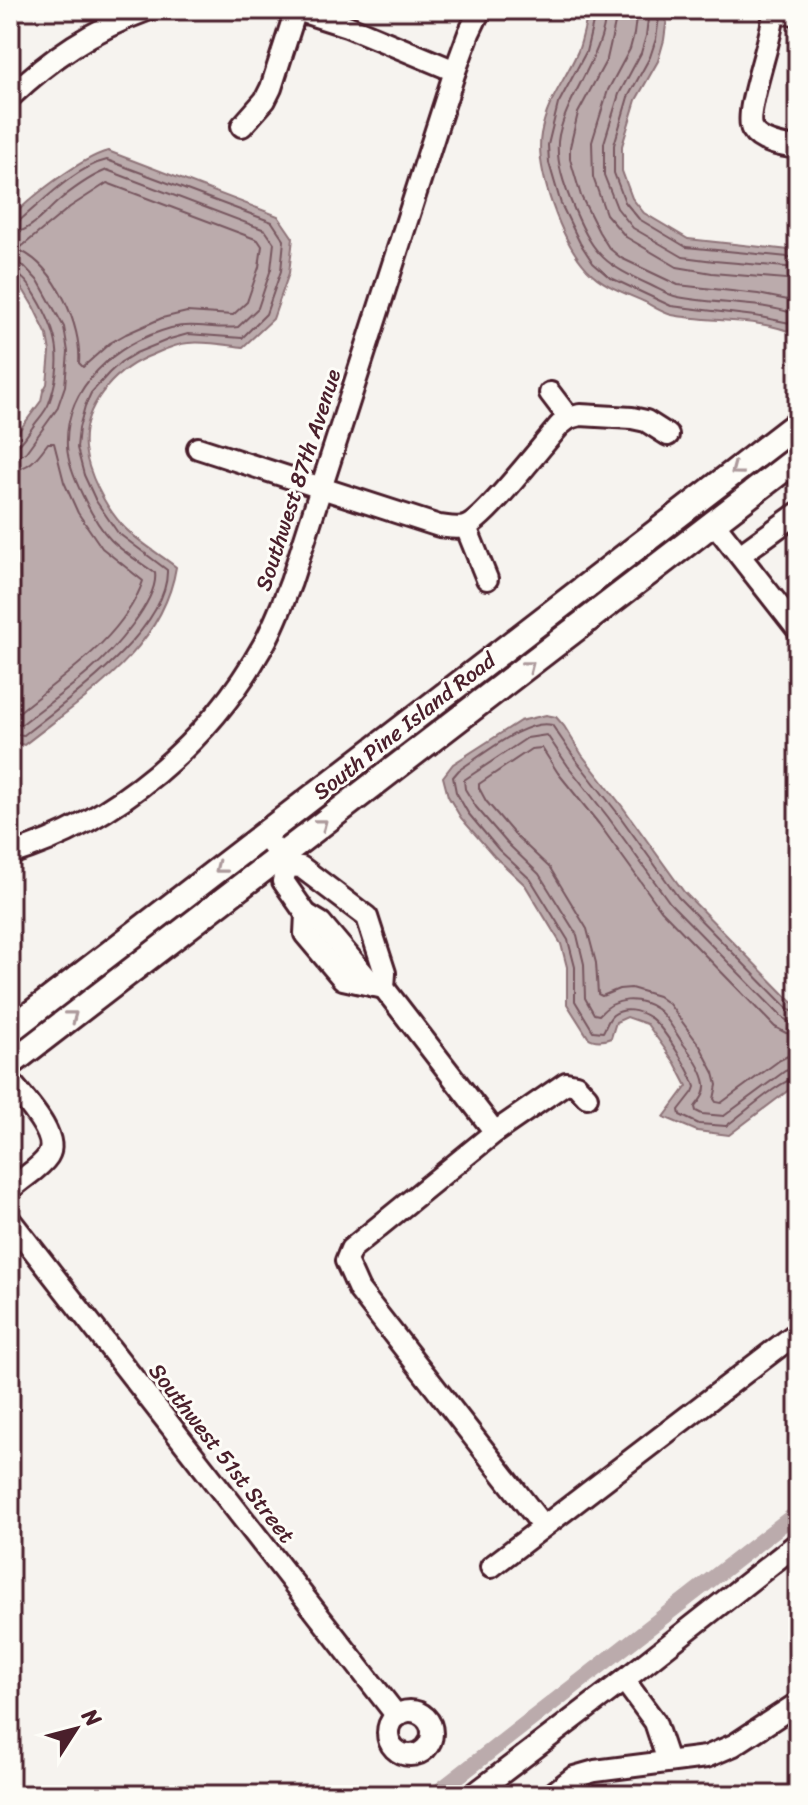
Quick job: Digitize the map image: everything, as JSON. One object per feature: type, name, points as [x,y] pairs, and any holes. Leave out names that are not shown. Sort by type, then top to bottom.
[{"type":"main road","name":"South Pine Island Road","points":[[10,1030],[798,423]]},
{"type":"main road","name":"South Pine Island Road","points":[[10,1064],[284,861],[798,458]]},
{"type":"main road","points":[[555,610],[572,633]]},
{"type":"street","points":[[10,97],[49,63],[85,38],[147,10]]},
{"type":"street","points":[[242,126],[265,100],[271,88],[296,10],[347,26],[455,71]]},
{"type":"street","name":"Southwest 87th Avenue","points":[[10,854],[34,847],[121,800],[175,758],[222,707],[245,675],[278,616],[455,71],[480,10]]},
{"type":"street","points":[[798,14],[775,12],[772,34],[752,104],[750,124],[758,136],[798,148]]},
{"type":"street","points":[[550,393],[569,418]]},
{"type":"street","points":[[198,448],[439,526],[454,528],[466,527],[483,514],[569,418],[580,415],[632,418],[646,421],[668,435]]},
{"type":"street","points":[[740,555],[798,513]]},
{"type":"street","points":[[714,523],[798,630]]},
{"type":"street","points":[[466,527],[487,579]]},
{"type":"street","points":[[264,834],[284,861],[301,867],[367,917],[385,973],[379,987]]},
{"type":"street","points":[[284,861],[283,881],[306,914],[305,934],[337,958],[343,979],[379,987],[495,1132]]},
{"type":"street","points":[[337,958],[376,943]]},
{"type":"street","points":[[10,1081],[48,1132],[51,1142],[47,1158],[10,1190]]},
{"type":"street","points":[[543,1526],[359,1290],[346,1261],[351,1249],[495,1132],[566,1083],[576,1085],[587,1097]]},
{"type":"street","name":"Southwest 51st Street","points":[[10,1220],[397,1716]]},
{"type":"street","points":[[491,1567],[798,1332]]},
{"type":"street","points":[[473,1795],[798,1543]]},
{"type":"street","points":[[624,1680],[655,1722],[668,1761]]},
{"type":"street","points":[[551,1795],[574,1777],[595,1771],[706,1757],[734,1745],[798,1703]]},
{"type":"water","points":[[589,10],[668,10],[658,61],[636,100],[622,146],[622,171],[632,198],[644,213],[688,239],[798,251],[798,335],[768,325],[688,317],[658,310],[593,275],[568,242],[546,185],[540,149],[541,134],[547,111],[578,51]]},
{"type":"water","points":[[108,151],[278,216],[293,238],[289,273],[273,319],[243,347],[195,343],[167,348],[122,372],[94,406],[85,433],[85,448],[98,489],[109,509],[127,530],[176,567],[168,596],[155,623],[138,647],[95,689],[24,745],[10,741],[10,443],[41,401],[47,384],[50,352],[47,335],[33,306],[24,291],[10,278],[10,220],[55,180]]},
{"type":"water","points":[[546,715],[556,717],[564,726],[582,755],[684,892],[798,1008],[798,1083],[729,1135],[697,1131],[664,1117],[687,1086],[647,1024],[627,1017],[616,1022],[611,1038],[593,1040],[588,1037],[567,1004],[567,967],[561,944],[525,885],[461,818],[448,796],[443,777],[453,764],[520,721]]},
{"type":"waterway","points":[[434,1795],[798,1512]]}]
